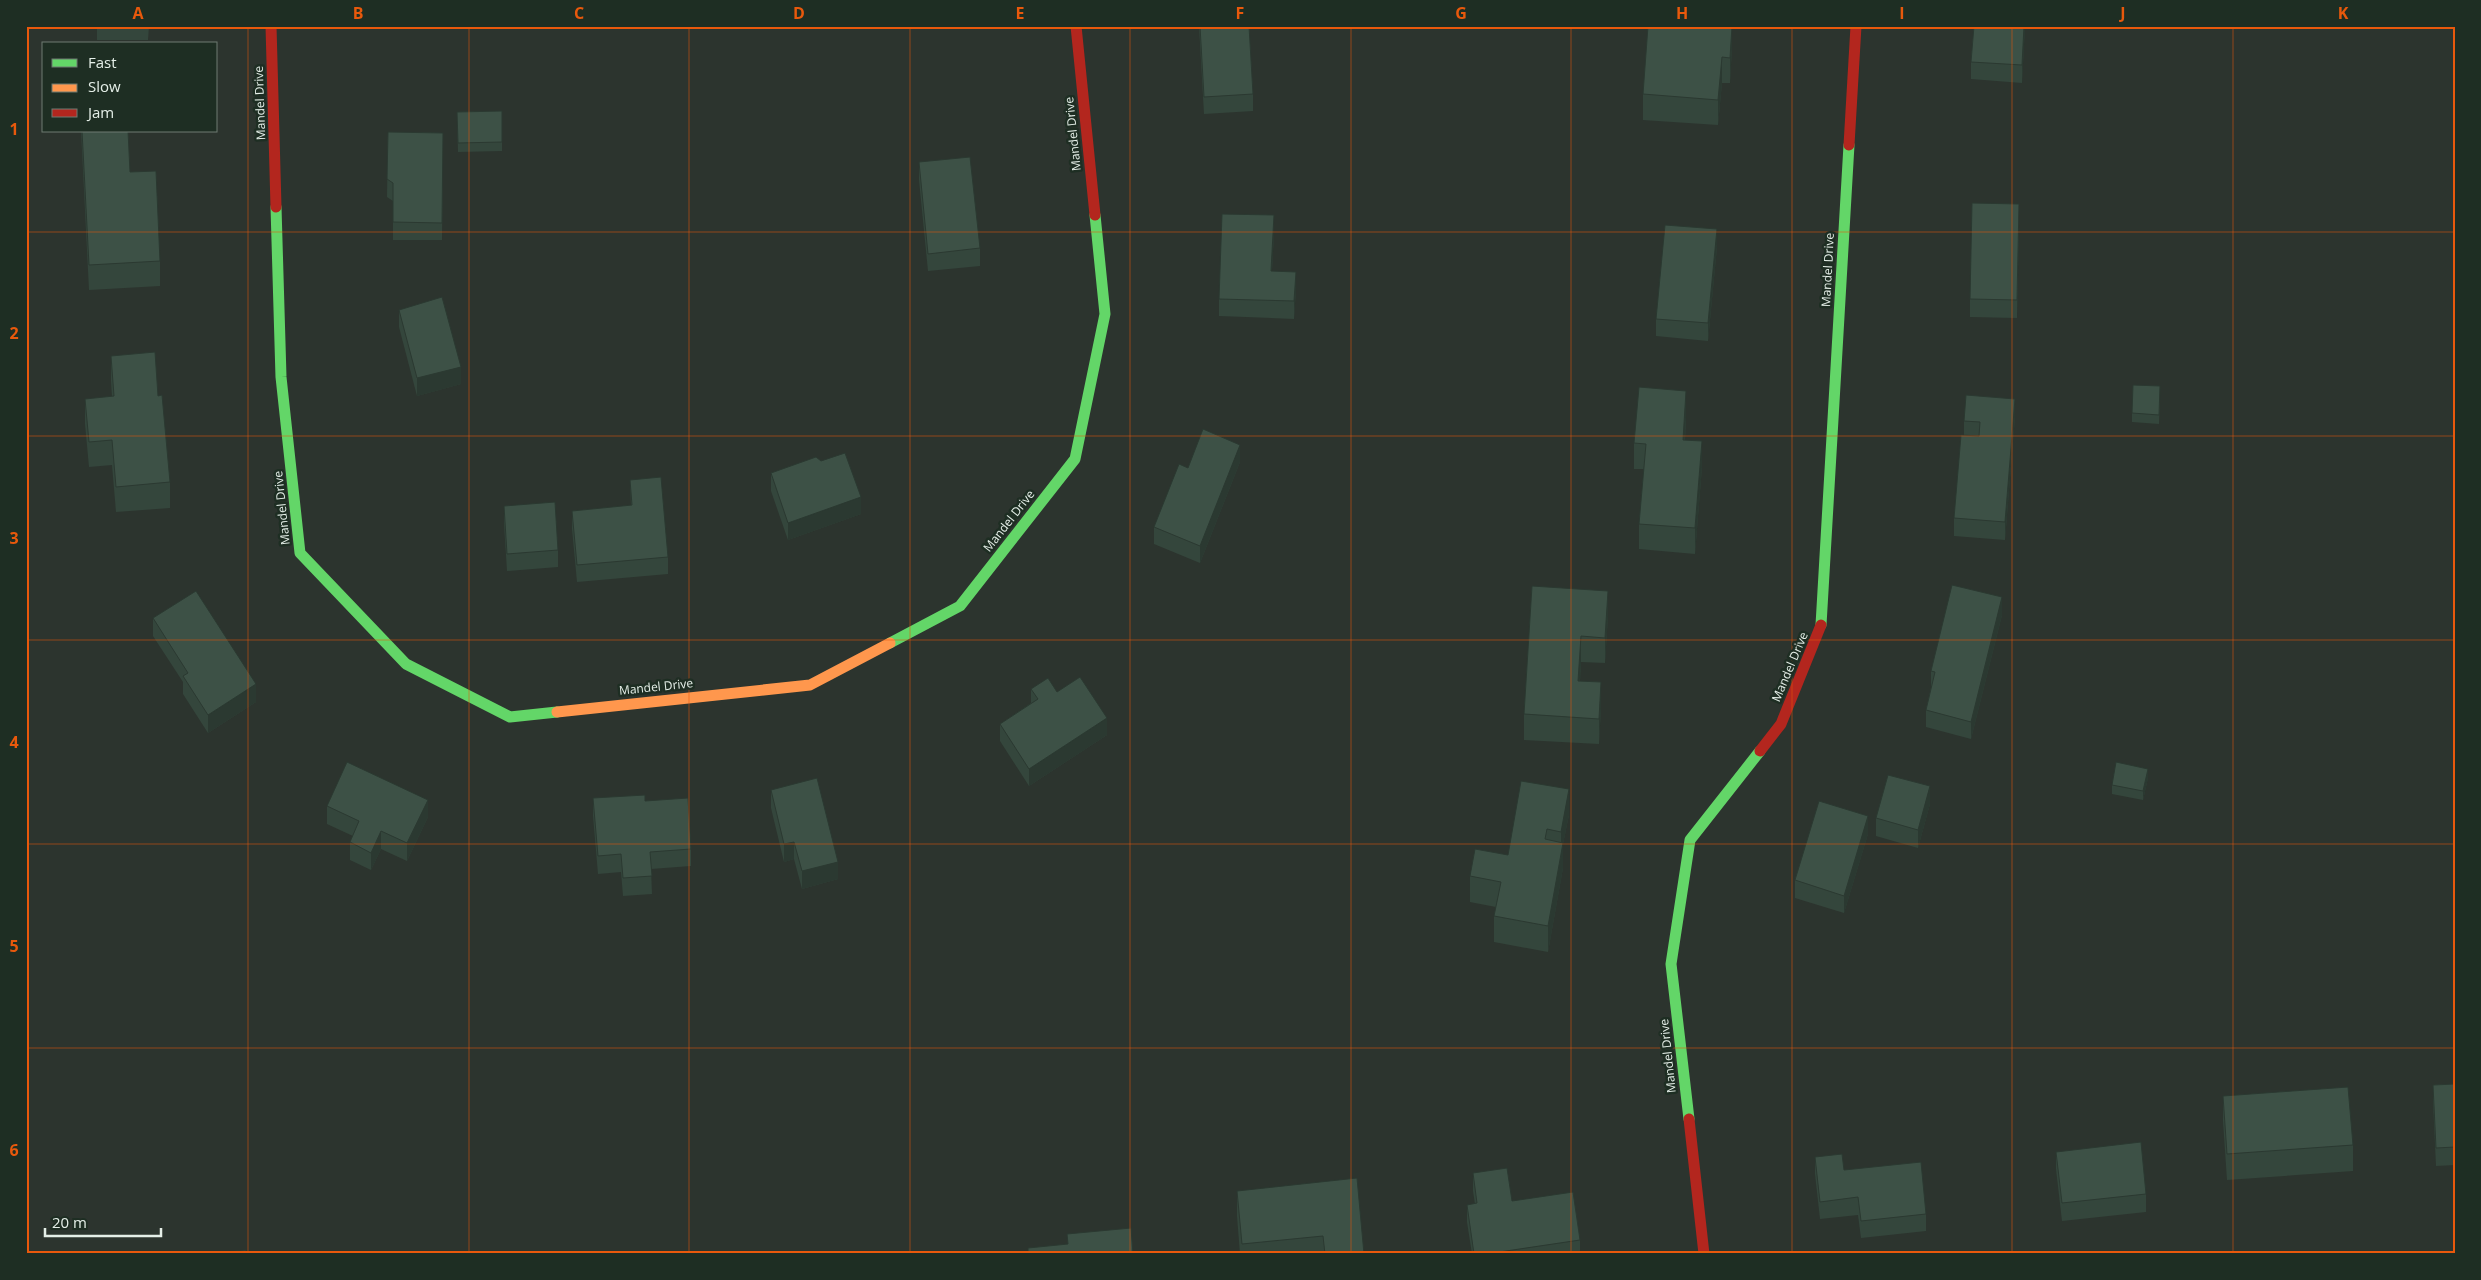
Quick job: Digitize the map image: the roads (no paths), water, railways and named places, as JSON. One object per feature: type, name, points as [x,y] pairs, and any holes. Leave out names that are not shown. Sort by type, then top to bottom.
[{"type":"street","name":"Mandel Drive","points":[[272,26],[281,377],[300,553],[406,664],[510,717],[810,685],[960,606],[1075,459],[1106,314],[1076,26]]},
{"type":"street","name":"Mandel Drive","points":[[1704,1254],[1671,964],[1690,840],[1781,724],[1821,627],[1856,26]]}]
